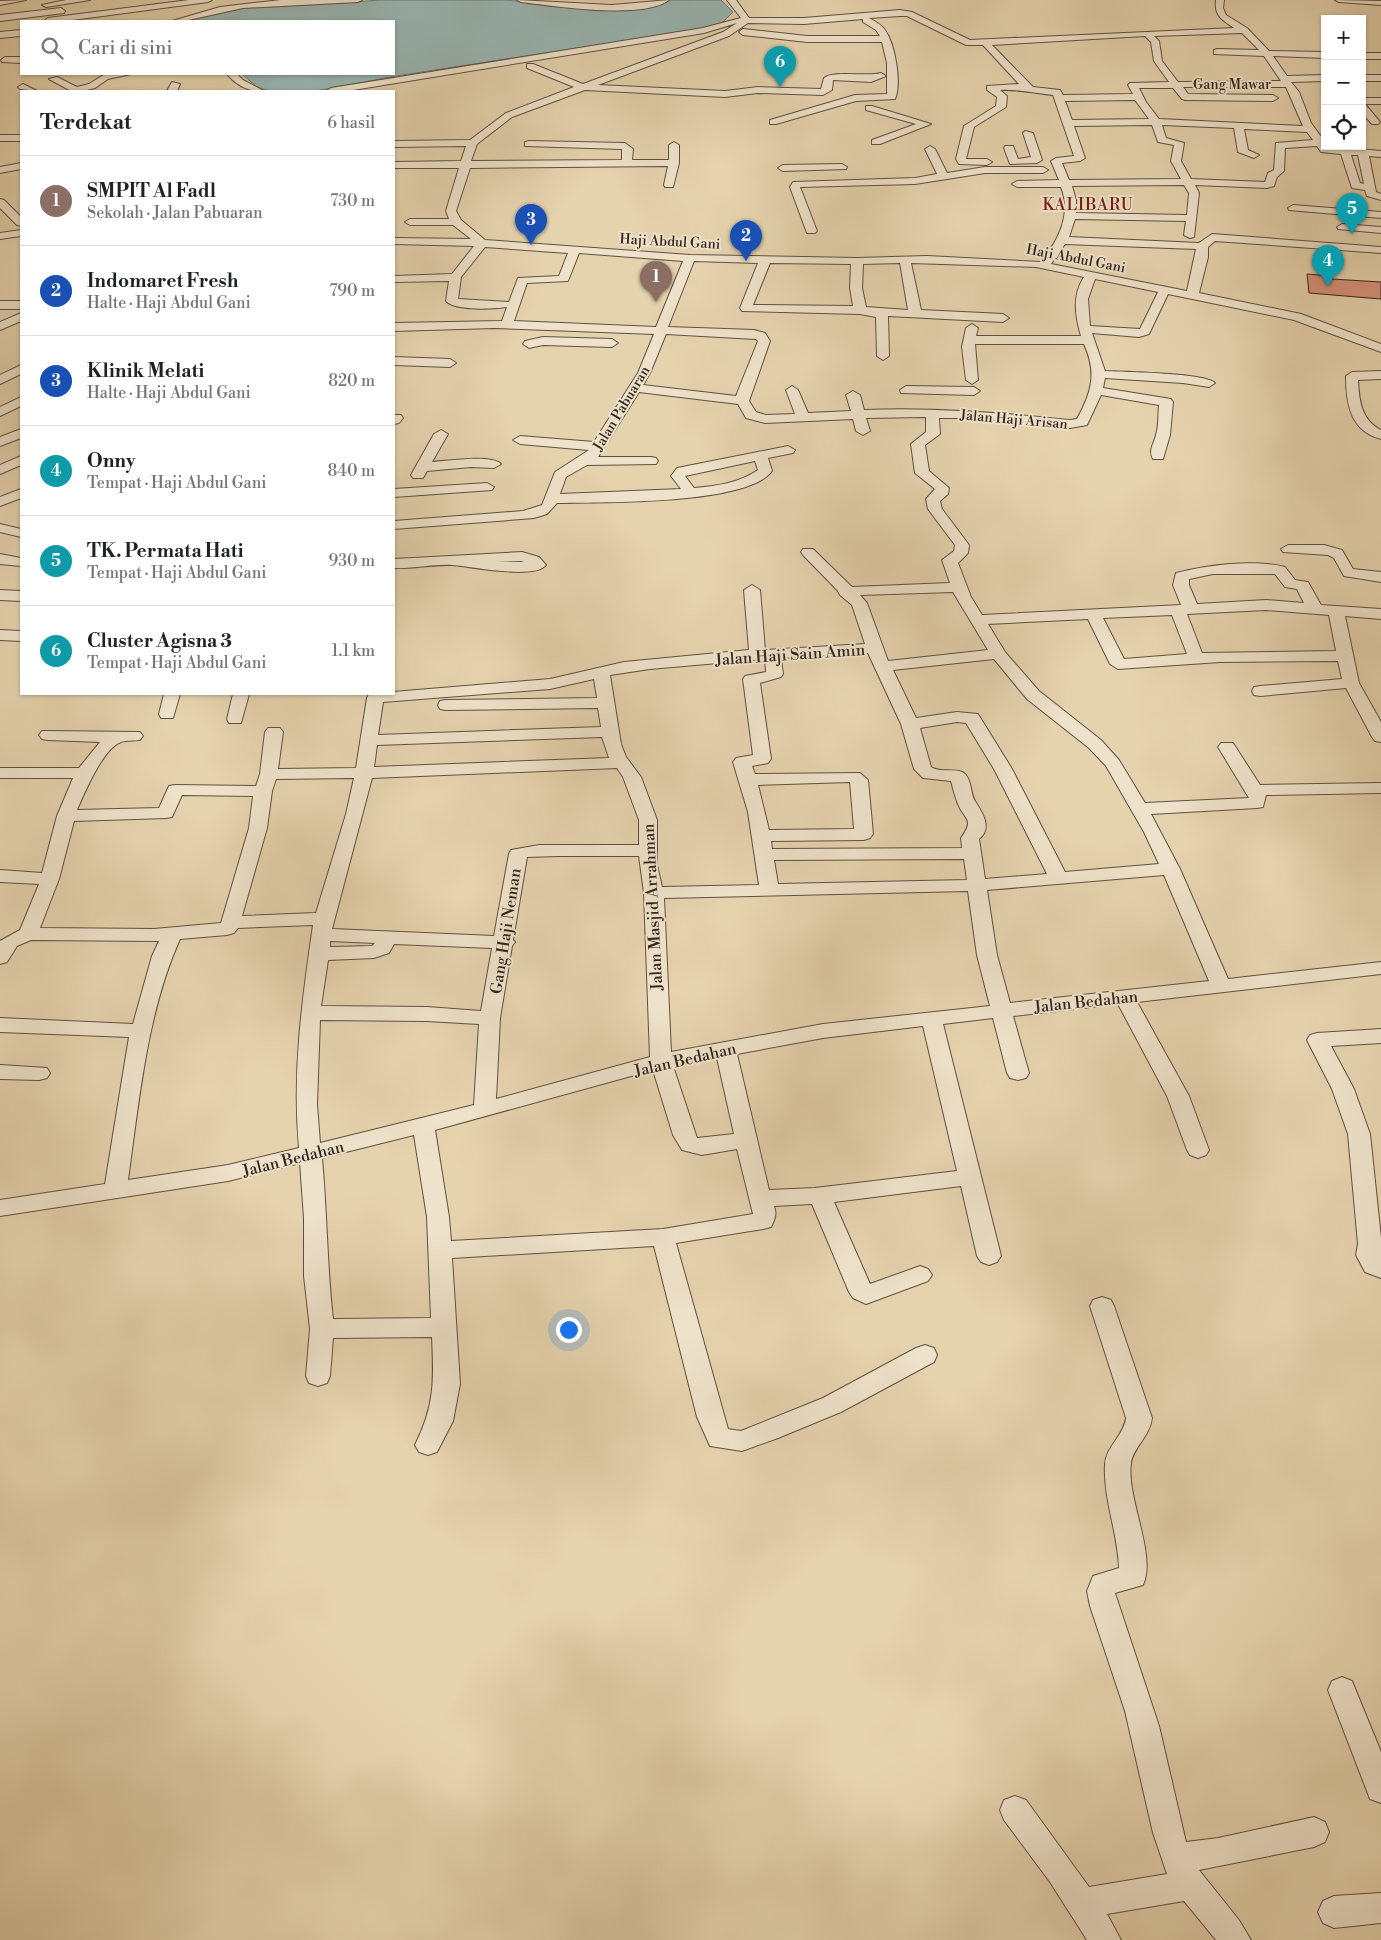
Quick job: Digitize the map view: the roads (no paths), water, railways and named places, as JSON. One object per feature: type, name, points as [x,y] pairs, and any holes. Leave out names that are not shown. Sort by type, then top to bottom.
[{"type":"street","points":[[0,3],[22,0]]},
{"type":"street","points":[[0,11],[53,2],[86,0]]},
{"type":"street","points":[[0,18],[147,0]]},
{"type":"street","points":[[53,2],[75,20],[208,0]]},
{"type":"street","points":[[180,20],[208,12],[242,6],[358,0]]},
{"type":"street","points":[[521,0],[624,6],[665,0]]},
{"type":"street","points":[[731,0],[745,17],[804,21],[871,20],[909,9],[915,5]]},
{"type":"street","points":[[1220,0],[1219,8],[1222,16],[1244,30],[1266,53],[1297,97],[1308,126],[1328,151],[1381,154]]},
{"type":"street","points":[[1339,0],[1381,2]]},
{"type":"street","points":[[344,90],[704,30],[745,17],[787,11]]},
{"type":"street","points":[[121,20],[169,14]]},
{"type":"street","points":[[806,39],[822,25],[909,14],[966,42],[1077,39],[1147,33],[1244,30]]},
{"type":"street","points":[[504,304],[455,304],[452,301],[455,277],[482,243],[456,222],[451,211],[472,143],[508,115],[693,48],[732,31],[745,17]]},
{"type":"street","points":[[871,20],[882,32],[883,39],[891,55],[892,97],[889,102],[865,109],[926,124],[876,142]]},
{"type":"street","points":[[0,27],[20,24]]},
{"type":"street","points":[[732,31],[806,39],[883,39]]},
{"type":"street","points":[[0,35],[20,33]]},
{"type":"street","name":"Gang Mawar","points":[[1147,33],[1155,42],[1158,62],[1182,95],[1189,98],[1297,97]]},
{"type":"street","points":[[811,260],[814,239],[795,185],[916,181],[985,170],[1057,166],[1080,158],[1060,98],[1055,91],[1032,90],[985,42]]},
{"type":"street","points":[[1366,50],[1378,56]]},
{"type":"street","points":[[1217,52],[1321,55]]},
{"type":"street","points":[[5,60],[20,60]]},
{"type":"street","points":[[530,66],[581,88],[725,94],[755,90],[826,91],[829,78],[831,77],[877,78],[881,76]]},
{"type":"street","points":[[1224,74],[1232,84]]},
{"type":"street","points":[[80,90],[92,86],[105,77],[119,75]]},
{"type":"street","points":[[233,75],[240,82],[257,90]]},
{"type":"street","points":[[1190,235],[1194,193],[1186,182],[1186,170],[1176,161],[1179,143],[1162,140],[1156,122],[1129,82],[1232,84],[1321,78]]},
{"type":"street","points":[[1366,79],[1381,78]]},
{"type":"street","points":[[54,79],[75,90]]},
{"type":"street","points":[[1027,86],[990,88],[1002,96],[1000,107],[969,126],[961,159],[963,162],[1037,160],[1057,166],[1066,184],[1071,205],[1070,216],[1068,226],[1061,240],[1044,266]]},
{"type":"street","points":[[747,103],[755,90]]},
{"type":"street","points":[[784,102],[795,91]]},
{"type":"street","points":[[773,122],[855,98],[892,97]]},
{"type":"street","points":[[1060,98],[1153,98]]},
{"type":"street","points":[[1366,101],[1381,101]]},
{"type":"street","points":[[1366,110],[1378,123]]},
{"type":"street","points":[[1068,123],[1156,122],[1308,126],[1321,123]]},
{"type":"street","points":[[1238,124],[1243,152],[1254,155]]},
{"type":"street","points":[[1028,133],[1037,160]]},
{"type":"street","points":[[0,138],[20,138]]},
{"type":"street","points":[[395,144],[472,143]]},
{"type":"street","points":[[1254,173],[1272,175],[1279,171],[1282,154],[1280,145],[1320,143]]},
{"type":"street","points":[[417,157],[423,144]]},
{"type":"street","points":[[529,144],[625,146],[628,149],[627,163]]},
{"type":"street","points":[[581,164],[584,144]]},
{"type":"street","points":[[669,185],[674,163],[674,145]]},
{"type":"street","points":[[1009,148],[1014,162]]},
{"type":"street","points":[[930,149],[943,176]]},
{"type":"street","points":[[1345,152],[1356,186],[1371,188]]},
{"type":"street","points":[[1363,153],[1372,196],[1381,197]]},
{"type":"street","points":[[832,154],[853,183]]},
{"type":"street","points":[[395,165],[674,163]]},
{"type":"street","points":[[0,170],[20,166]]},
{"type":"street","points":[[783,168],[842,167]]},
{"type":"street","points":[[1017,184],[1186,182],[1267,185],[1270,184],[1272,175]]},
{"type":"street","points":[[1293,208],[1381,215]]},
{"type":"street","points":[[0,218],[11,212]]},
{"type":"street","points":[[1070,216],[1192,218]]},
{"type":"street","points":[[410,222],[456,222]]},
{"type":"street","points":[[1342,226],[1381,230]]},
{"type":"street","points":[[0,236],[20,233]]},
{"type":"street","points":[[1192,296],[1202,257],[1202,246],[1208,238],[1220,236],[1381,250]]},
{"type":"street","points":[[1061,240],[1202,246]]},
{"type":"street","name":"Haji Abdul Gani","points":[[395,241],[482,243],[690,258],[857,261],[905,259],[986,260],[1044,266],[1296,316],[1381,348]]},
{"type":"street","points":[[507,324],[522,280],[564,279],[575,250]]},
{"type":"street","name":"Jalan Pabuaran","points":[[553,499],[560,475],[585,461],[599,447],[644,374],[690,258]]},
{"type":"street","points":[[905,259],[915,313]]},
{"type":"street","points":[[765,260],[746,308],[860,310],[1003,318]]},
{"type":"street","points":[[857,261],[856,288],[860,310]]},
{"type":"street","points":[[1091,276],[1083,290],[1082,313],[1087,334],[1098,363],[1099,374],[1208,383]]},
{"type":"street","points":[[395,279],[455,277]]},
{"type":"street","points":[[969,340],[1139,333],[1145,331],[1164,291]]},
{"type":"street","points":[[0,305],[20,305]]},
{"type":"street","points":[[879,312],[882,314],[883,356]]},
{"type":"street","points":[[2,324],[20,317]]},
{"type":"street","points":[[972,317],[969,340],[977,414]]},
{"type":"street","points":[[395,327],[507,324],[658,338],[744,333],[761,336],[764,341],[742,401],[636,388]]},
{"type":"street","points":[[639,344],[658,338]]},
{"type":"street","points":[[529,344],[543,341],[621,343]]},
{"type":"street","points":[[395,361],[450,363]]},
{"type":"street","points":[[0,380],[18,364]]},
{"type":"street","name":"Jalan Haji Arisan","points":[[742,401],[751,415],[756,417],[804,418],[912,412],[977,414],[1078,424],[1082,422],[1087,414],[1099,374]]},
{"type":"street","points":[[1381,375],[1352,376],[1353,405],[1363,425],[1370,431],[1381,435]]},
{"type":"street","points":[[906,390],[973,385]]},
{"type":"street","points":[[792,390],[804,418]]},
{"type":"street","points":[[1094,390],[1166,402],[1163,435],[1158,446],[1158,456]]},
{"type":"street","points":[[853,395],[863,431]]},
{"type":"street","points":[[0,412],[20,402]]},
{"type":"street","points":[[932,414],[933,434],[918,444],[917,450],[922,473],[942,488],[941,494],[934,499],[935,509],[962,545],[961,553],[950,560],[958,587],[998,654],[1033,695],[1095,744],[1113,764],[1153,832],[1221,985]]},
{"type":"street","points":[[408,492],[441,434]]},
{"type":"street","points":[[520,440],[599,447]]},
{"type":"street","points":[[690,492],[678,476],[682,471],[788,450]]},
{"type":"street","points":[[395,525],[542,513],[548,509],[553,499],[690,492],[731,487],[755,480],[765,471],[761,458],[763,456]]},
{"type":"street","points":[[0,470],[20,460]]},
{"type":"street","points":[[585,461],[651,462]]},
{"type":"street","points":[[422,467],[471,463],[494,464]]},
{"type":"street","points":[[395,493],[487,487]]},
{"type":"street","points":[[0,502],[20,493]]},
{"type":"street","points":[[1288,549],[1334,552],[1340,557],[1345,570],[1349,573],[1381,577]]},
{"type":"street","points":[[808,552],[845,592],[859,603],[874,648]]},
{"type":"street","points":[[0,559],[20,562]]},
{"type":"street","points":[[395,564],[446,560]]},
{"type":"street","points":[[1196,658],[1184,609],[1181,576],[1213,569],[1274,568],[1280,570],[1290,584],[1303,585],[1315,609]]},
{"type":"street","points":[[845,592],[894,588],[958,587]]},
{"type":"street","points":[[752,590],[764,654],[775,674],[751,679],[762,759],[742,762],[761,836],[770,891]]},
{"type":"street","points":[[0,595],[20,596]]},
{"type":"street","points":[[977,620],[1266,605],[1381,614]]},
{"type":"street","points":[[1336,611],[1350,683],[1381,737]]},
{"type":"street","points":[[1094,615],[1118,664],[1196,658],[1345,656]]},
{"type":"street","points":[[0,635],[20,636]]},
{"type":"street","name":"Jalan Haji Sain Amin","points":[[370,740],[375,698],[550,684],[601,672],[650,664],[764,654],[874,648],[882,666],[998,654]]},
{"type":"street","points":[[882,666],[910,724],[926,773],[956,776],[959,778],[967,805],[971,807],[977,821],[976,833],[970,838],[987,955],[1018,1073]]},
{"type":"street","name":"Jalan Masjid Arrahman","points":[[601,672],[609,732],[621,762],[632,777],[648,820],[648,851],[654,893],[661,1061],[684,1135],[690,1145],[702,1146],[746,1140]]},
{"type":"street","points":[[1260,691],[1298,686],[1350,683]]},
{"type":"street","points":[[167,714],[172,695]]},
{"type":"street","points":[[235,719],[241,695]]},
{"type":"street","points":[[408,695],[409,704],[411,705],[606,703]]},
{"type":"street","points":[[1364,707],[1381,707]]},
{"type":"street","points":[[910,724],[957,717],[972,718],[1003,769],[1060,879]]},
{"type":"street","points":[[232,923],[230,920],[258,828],[274,732]]},
{"type":"street","points":[[318,1376],[322,1329],[316,1276],[316,1218],[312,1153],[306,1104],[310,1013],[321,936],[350,838],[370,740],[609,732]]},
{"type":"street","points":[[28,934],[50,879],[66,816],[84,772],[108,743],[125,736],[48,735]]},
{"type":"street","points":[[1138,809],[1257,803],[1259,799],[1227,747]]},
{"type":"street","points":[[66,816],[166,813],[173,792],[181,790],[364,772],[621,762]]},
{"type":"street","points":[[0,773],[84,772]]},
{"type":"street","points":[[747,780],[854,777],[859,780],[864,834],[761,836]]},
{"type":"street","points":[[1254,790],[1381,788]]},
{"type":"street","name":"Gang Haji Neman","points":[[486,1110],[490,1018],[505,942],[506,920],[519,853],[648,851]]},
{"type":"street","points":[[764,855],[972,853]]},
{"type":"street","points":[[654,893],[976,885],[1171,869]]},
{"type":"street","points":[[0,876],[50,879]]},
{"type":"street","points":[[232,923],[321,936],[374,952],[382,949],[388,936],[505,942]]},
{"type":"street","points":[[2,951],[9,942],[28,934],[154,935],[216,931],[227,928],[232,923]]},
{"type":"street","points":[[115,1191],[130,1087],[141,1030],[162,956],[172,934]]},
{"type":"street","name":"Jalan Bedahan","points":[[0,1208],[228,1173],[486,1110],[636,1070],[661,1061],[725,1048],[823,1031],[1381,968]]},
{"type":"street","points":[[1124,997],[1178,1096],[1198,1150]]},
{"type":"street","points":[[310,1013],[428,1014],[490,1018]]},
{"type":"street","points":[[931,1018],[989,1256]]},
{"type":"street","points":[[0,1025],[141,1030]]},
{"type":"street","points":[[1381,1036],[1317,1040],[1344,1089],[1359,1134],[1370,1244],[1368,1255],[1373,1266],[1381,1269]]},
{"type":"street","points":[[440,1250],[662,1237],[763,1221],[764,1213],[725,1048]]},
{"type":"street","points":[[0,1072],[39,1073]]},
{"type":"street","points":[[423,1125],[438,1217],[447,1384],[440,1420],[428,1445]]},
{"type":"street","points":[[760,1199],[820,1195],[970,1177]]},
{"type":"street","points":[[820,1195],[861,1292],[866,1294],[876,1292],[920,1275]]},
{"type":"street","points":[[662,1237],[710,1417],[719,1439],[742,1440],[769,1431],[832,1404],[925,1355]]},
{"type":"street","points":[[1102,1306],[1139,1418],[1138,1427],[1118,1462],[1119,1484],[1134,1576],[1110,1580],[1103,1584],[1101,1591],[1143,1724],[1161,1805],[1177,1858],[1191,1885],[1222,1921],[1235,1940]]},
{"type":"street","points":[[322,1329],[445,1327]]},
{"type":"street","points":[[1342,1690],[1381,1790]]},
{"type":"street","points":[[1015,1810],[1083,1903],[1105,1940]]},
{"type":"street","points":[[1177,1858],[1218,1853],[1314,1832]]},
{"type":"street","points":[[1083,1903],[1191,1885]]},
{"type":"street","points":[[1334,1912],[1381,1908]]},
{"type":"water","points":[[380,0],[505,0],[577,6],[648,5],[669,0],[721,0],[733,12],[723,22],[708,28],[402,75],[321,90],[267,90],[257,87],[243,75],[395,75],[395,20],[181,20],[202,14],[253,7]]},
{"type":"waterway","points":[[1371,0],[1381,1]]},
{"type":"place","name":"Cluster Agisna 3","points":[[780,87]]},
{"type":"place","name":"TK. Permata Hati","points":[[1352,234]]},
{"type":"place","name":"Klinik Melati","points":[[531,245]]},
{"type":"place","name":"Indomaret Fresh","points":[[746,261]]},
{"type":"place","name":"Onny","points":[[1328,286]]},
{"type":"place","name":"SMPIT Al Fadl","points":[[656,302]]},
{"type":"district","name":"KALIBARU","points":[[1088,204]]}]
